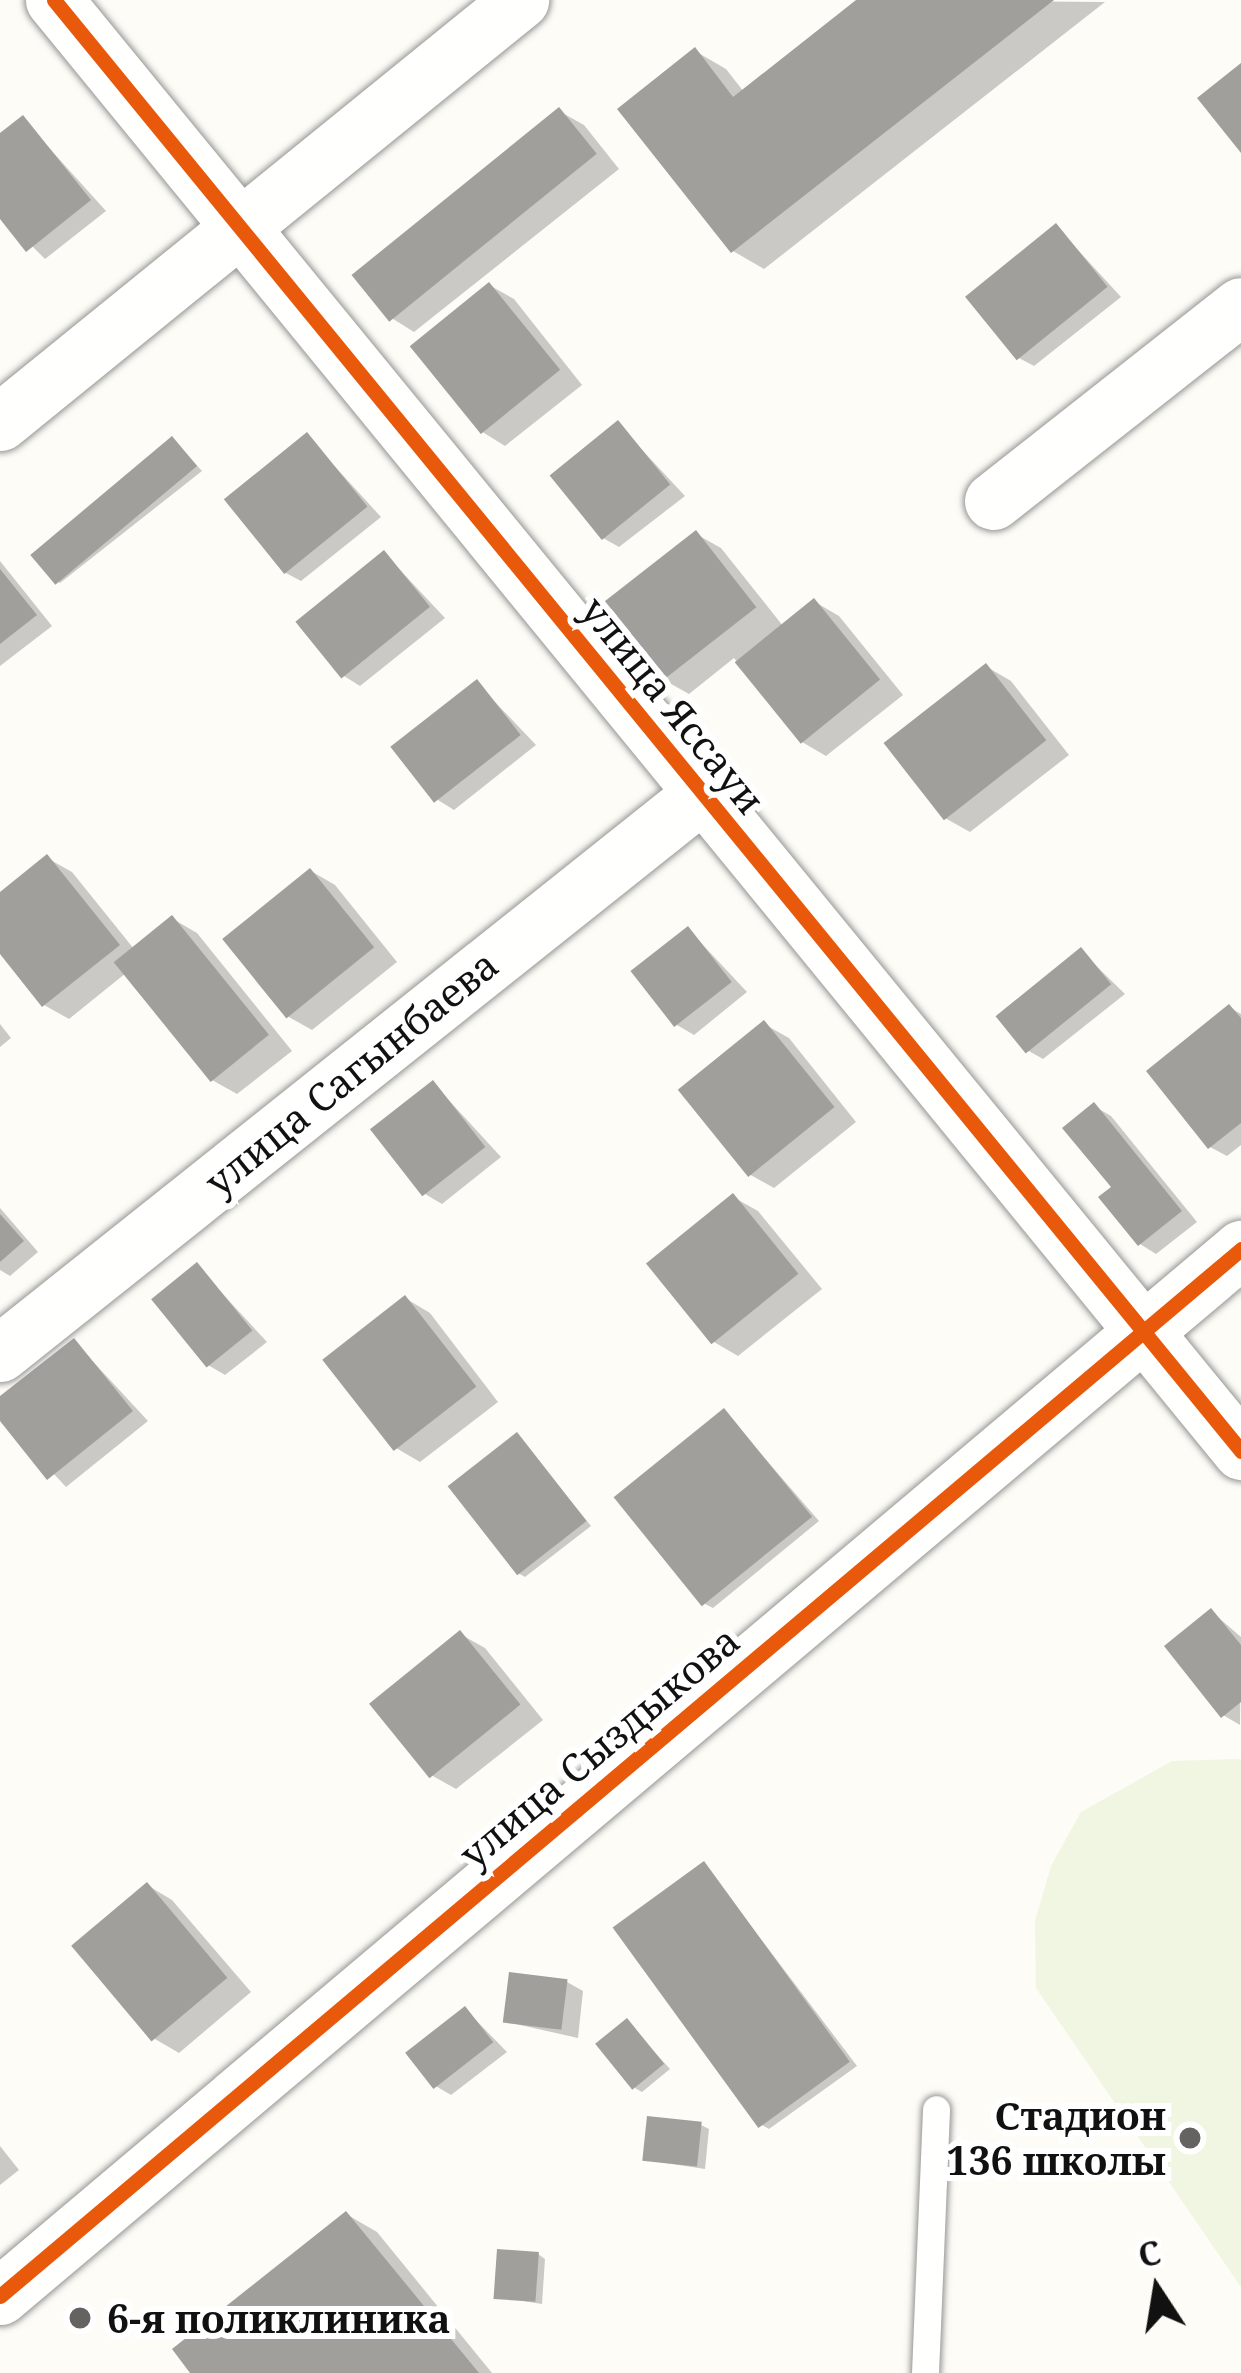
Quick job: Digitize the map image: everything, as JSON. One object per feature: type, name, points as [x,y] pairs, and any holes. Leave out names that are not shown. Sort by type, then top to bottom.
[{"type":"street","name":"улица Яссауи","points":[[54,0],[1241,1451]]},
{"type":"street","points":[[0,422],[520,0]]},
{"type":"street","points":[[993,501],[1241,306]]},
{"type":"street","name":"улица Сагынбаева","points":[[0,1353],[703,793]]},
{"type":"street","name":"улица Сыздыкова","points":[[0,2296],[1241,1249]]},
{"type":"lane","points":[[925,2373],[935,2109]]},
{"type":"green space","name":"Стадион 136 школы","points":[[1241,1759],[1241,2287],[1036,1988],[1035,1921],[1051,1866],[1081,1812],[1172,1761]]},
{"type":"building","points":[[856,0],[1054,0],[731,253],[617,109],[695,47],[733,97]]},
{"type":"building","points":[[1241,63],[1241,153],[1197,98]]},
{"type":"building","points":[[559,107],[597,154],[389,322],[352,275]]},
{"type":"building","points":[[23,115],[91,200],[26,252],[0,219],[0,133]]},
{"type":"building","points":[[1056,223],[1108,287],[1017,360],[965,297]]},
{"type":"building","points":[[489,282],[560,370],[481,434],[410,346]]},
{"type":"building","points":[[618,420],[670,485],[602,540],[550,475]]},
{"type":"building","points":[[307,432],[367,507],[284,574],[224,499]]},
{"type":"building","points":[[172,436],[197,466],[55,585],[30,555]]},
{"type":"building","points":[[696,530],[756,607],[661,682],[601,604]]},
{"type":"building","points":[[384,550],[430,607],[341,678],[295,622]]},
{"type":"building","points":[[0,569],[37,615],[0,644]]},
{"type":"building","points":[[814,598],[880,680],[801,744],[735,662]]},
{"type":"building","points":[[986,663],[1046,740],[944,820],[884,743]]},
{"type":"building","points":[[477,679],[521,735],[434,803],[390,747]]},
{"type":"building","points":[[47,854],[120,945],[42,1007],[0,954],[0,892]]},
{"type":"building","points":[[310,868],[374,947],[286,1018],[222,939]]},
{"type":"building","points":[[172,915],[269,1035],[211,1082],[114,962]]},
{"type":"building","points":[[688,926],[732,982],[674,1027],[630,971]]},
{"type":"building","points":[[1081,947],[1111,984],[1026,1054],[996,1016]]},
{"type":"building","points":[[1229,1004],[1241,1018],[1241,1123],[1208,1149],[1146,1071]]},
{"type":"building","points":[[764,1020],[834,1107],[748,1177],[678,1090]]},
{"type":"building","points":[[433,1080],[485,1147],[422,1196],[370,1129]]},
{"type":"building","points":[[1094,1102],[1182,1211],[1138,1246],[1098,1197],[1111,1187],[1062,1128]]},
{"type":"building","points":[[733,1193],[798,1274],[711,1344],[646,1263]]},
{"type":"building","points":[[0,1214],[24,1241],[0,1262]]},
{"type":"building","points":[[197,1262],[252,1330],[207,1368],[151,1299]]},
{"type":"building","points":[[405,1295],[476,1386],[394,1451],[322,1360]]},
{"type":"building","points":[[74,1338],[133,1411],[47,1480],[0,1421],[0,1396]]},
{"type":"building","points":[[724,1408],[812,1517],[702,1606],[614,1497]]},
{"type":"building","points":[[517,1432],[587,1521],[517,1575],[448,1486]]},
{"type":"building","points":[[1211,1608],[1241,1645],[1241,1702],[1221,1718],[1164,1646]]},
{"type":"building","points":[[460,1630],[520,1705],[429,1778],[369,1704]]},
{"type":"building","points":[[704,1861],[850,2062],[758,2128],[613,1927]]},
{"type":"building","points":[[147,1882],[227,1978],[152,2041],[71,1946]]},
{"type":"building","points":[[509,1972],[568,1979],[561,2030],[503,2023]]},
{"type":"building","points":[[465,2006],[493,2042],[433,2089],[405,2053]]},
{"type":"building","points":[[627,2018],[664,2064],[632,2090],[595,2044]]},
{"type":"building","points":[[647,2116],[702,2122],[697,2167],[642,2161]]},
{"type":"building","points":[[346,2211],[479,2373],[190,2373],[172,2349]]},
{"type":"building","points":[[497,2249],[539,2252],[535,2302],[494,2299]]},
{"type":"cycle path","points":[[54,0],[1241,1451]]},
{"type":"cycle path","points":[[0,2296],[1241,1249]]},
{"type":"place","name":"Стадион 136 школы","points":[[1190,2138]]},
{"type":"place","name":"6-я поликлиника","points":[[80,2318]]}]
